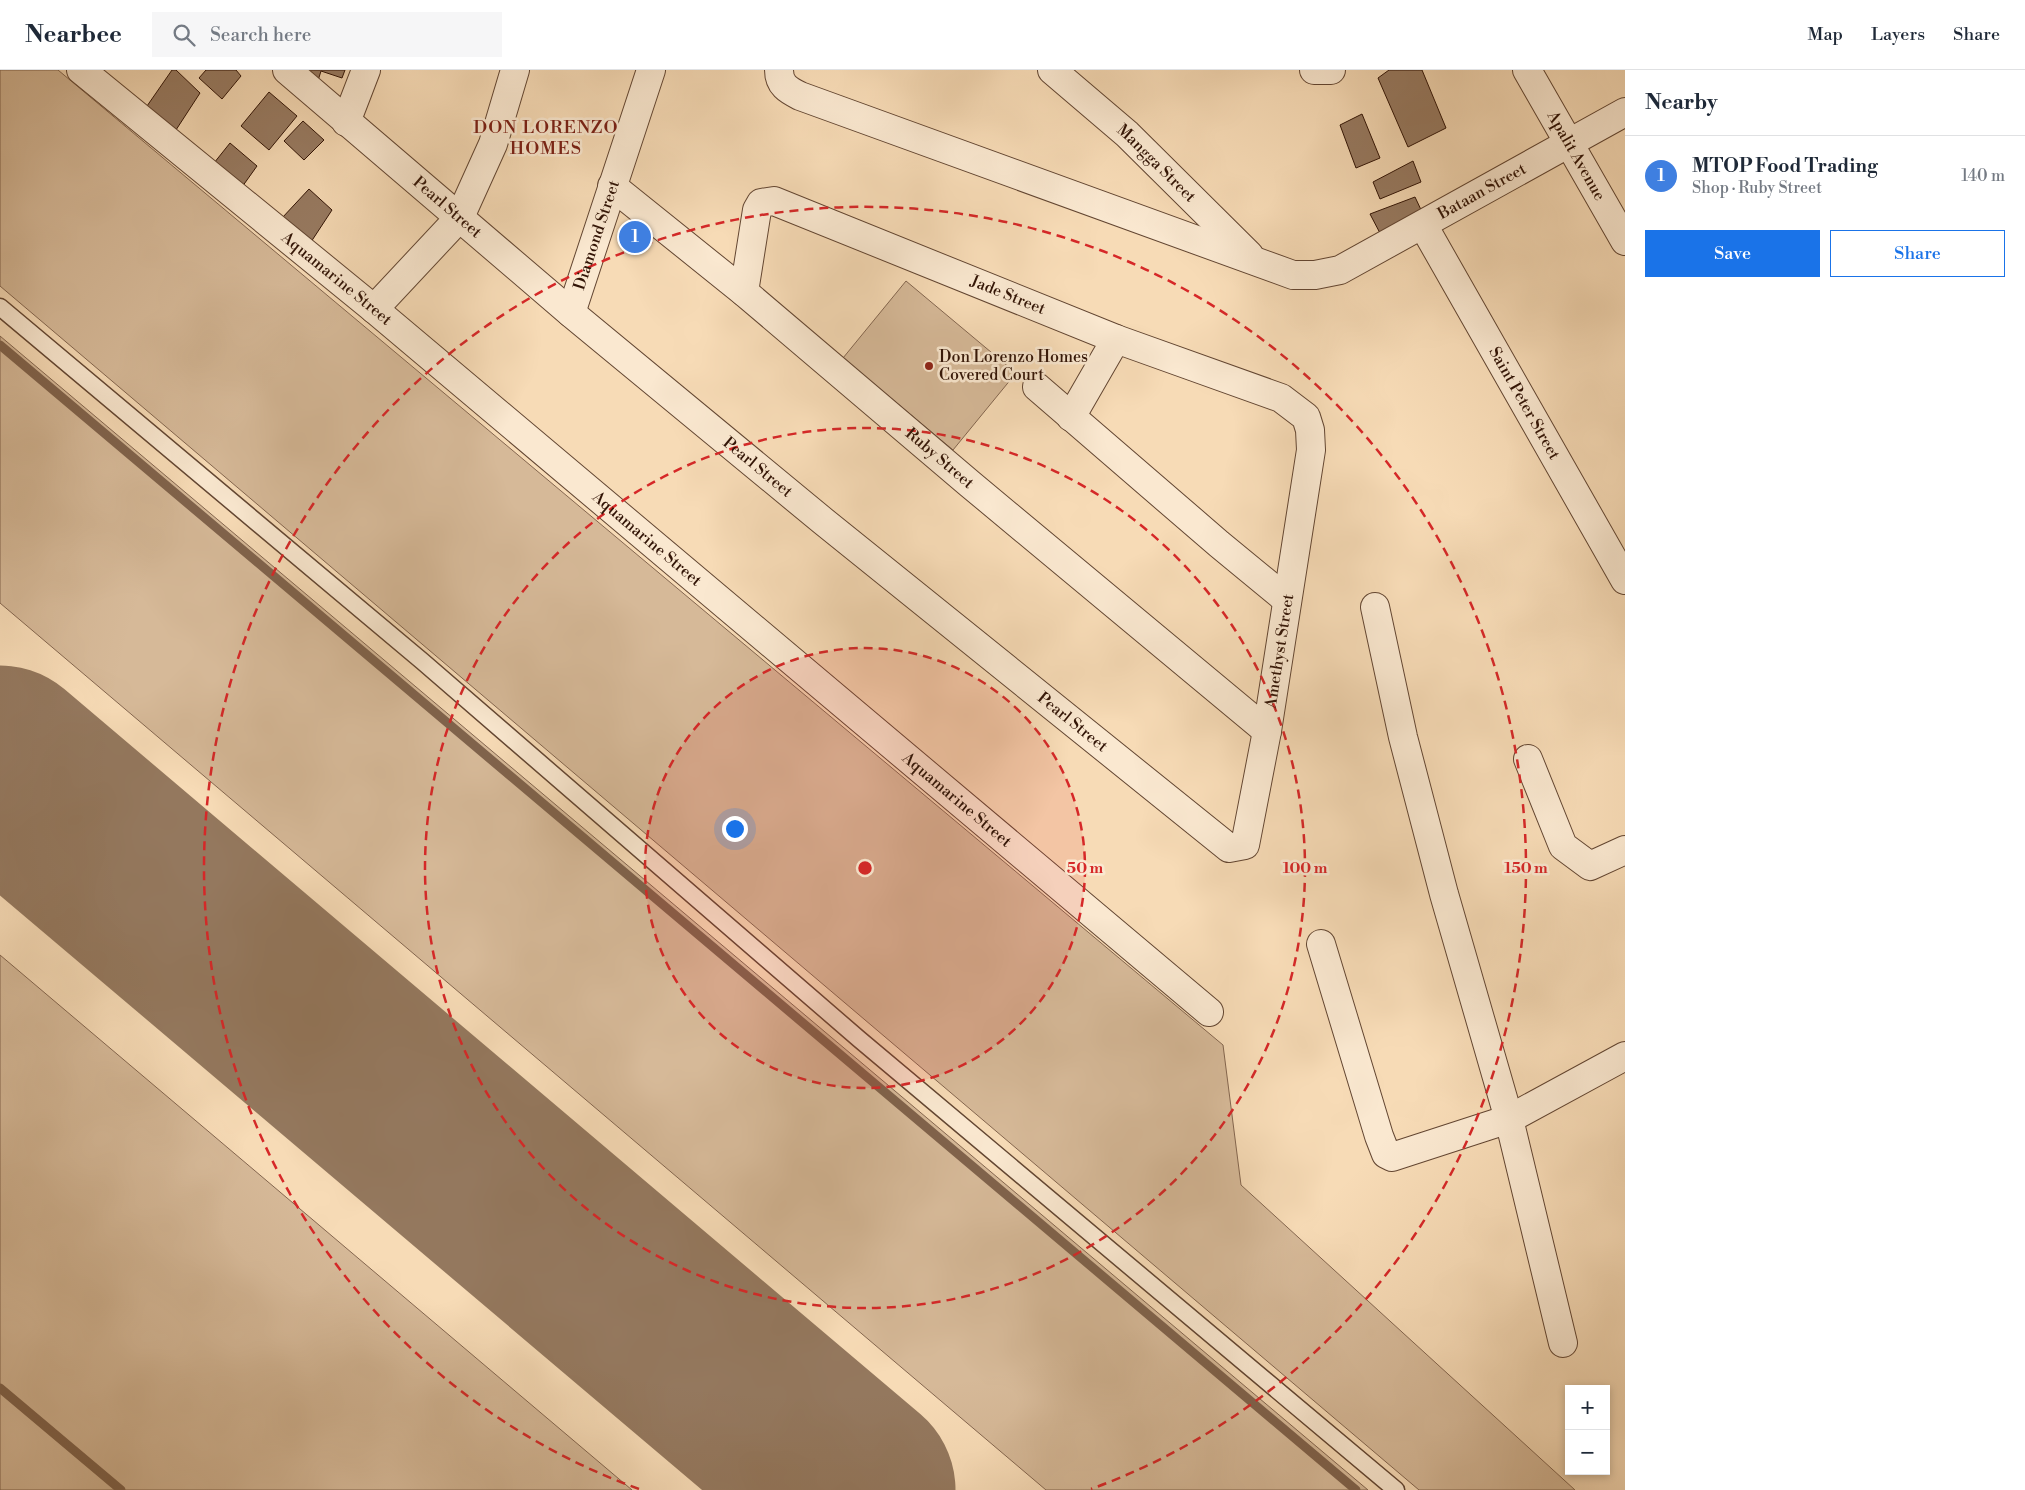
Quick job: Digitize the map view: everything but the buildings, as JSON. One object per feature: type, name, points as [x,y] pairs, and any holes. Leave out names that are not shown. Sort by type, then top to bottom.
[{"type":"street","name":"Aquamarine Street","points":[[81,70],[374,309],[1209,1012]]},
{"type":"street","name":"Pearl Street","points":[[288,70],[346,122],[571,313],[823,521],[1213,836],[1229,848],[1239,848]]},
{"type":"street","points":[[346,122],[366,70]]},
{"type":"street","points":[[374,309],[460,218],[493,144],[514,70]]},
{"type":"street","name":"Diamond Street","points":[[571,313],[650,70]]},
{"type":"street","name":"Bataan Street","points":[[779,70],[779,78],[787,89],[800,96],[1293,275],[1315,275],[1340,270],[1625,112]]},
{"type":"street","name":"Mangga Street","points":[[1052,70],[1127,134],[1255,261]]},
{"type":"street","points":[[1314,70],[1331,70]]},
{"type":"street","name":"Apalit Avenue","points":[[1527,70],[1625,241]]},
{"type":"street","name":"Ruby Street","points":[[612,186],[744,292],[970,484],[1267,730]]},
{"type":"street","name":"Jade Street","points":[[744,292],[757,210],[760,203],[774,201],[1116,339],[1282,398],[1306,417],[1310,430],[1311,450]]},
{"type":"street","name":"Saint Peter Street","points":[[1423,225],[1625,580]]},
{"type":"street","points":[[1071,417],[1116,339]]},
{"type":"street","points":[[1037,387],[1287,600]]},
{"type":"street","name":"Amethyst Street","points":[[1239,848],[1248,840],[1311,450]]},
{"type":"street","points":[[1375,607],[1403,736],[1442,884],[1509,1119],[1563,1343]]},
{"type":"street","points":[[1528,759],[1563,846],[1590,866],[1625,850]]},
{"type":"street","points":[[1321,944],[1386,1154],[1392,1157],[1509,1119],[1625,1056]]},
{"type":"lane","points":[[0,307],[429,667],[859,1039],[1396,1490]]},
{"type":"shaded area","points":[[0,70],[58,70],[1223,1045],[1241,1185],[1575,1490],[1419,1490],[0,286]]},
{"type":"shaded area","name":"Don Lorenzo Homes Covered Court","points":[[906,281],[1016,373],[953,450],[843,358]]},
{"type":"shaded area","points":[[0,336],[1368,1490],[1046,1490],[0,603]]},
{"type":"shaded area","points":[[0,955],[632,1490],[0,1490]]},
{"type":"waterway","points":[[0,345],[1356,1490]]},
{"type":"waterway","points":[[0,1388],[121,1490]]},
{"type":"runway","points":[[0,765],[856,1490]]},
{"type":"place","name":"MTOP Food Trading","points":[[635,237]]},
{"type":"place","name":"Don Lorenzo Homes Covered Court","points":[[929,366]]},
{"type":"district","name":"DON LORENZO HOMES","points":[[546,137]]}]
